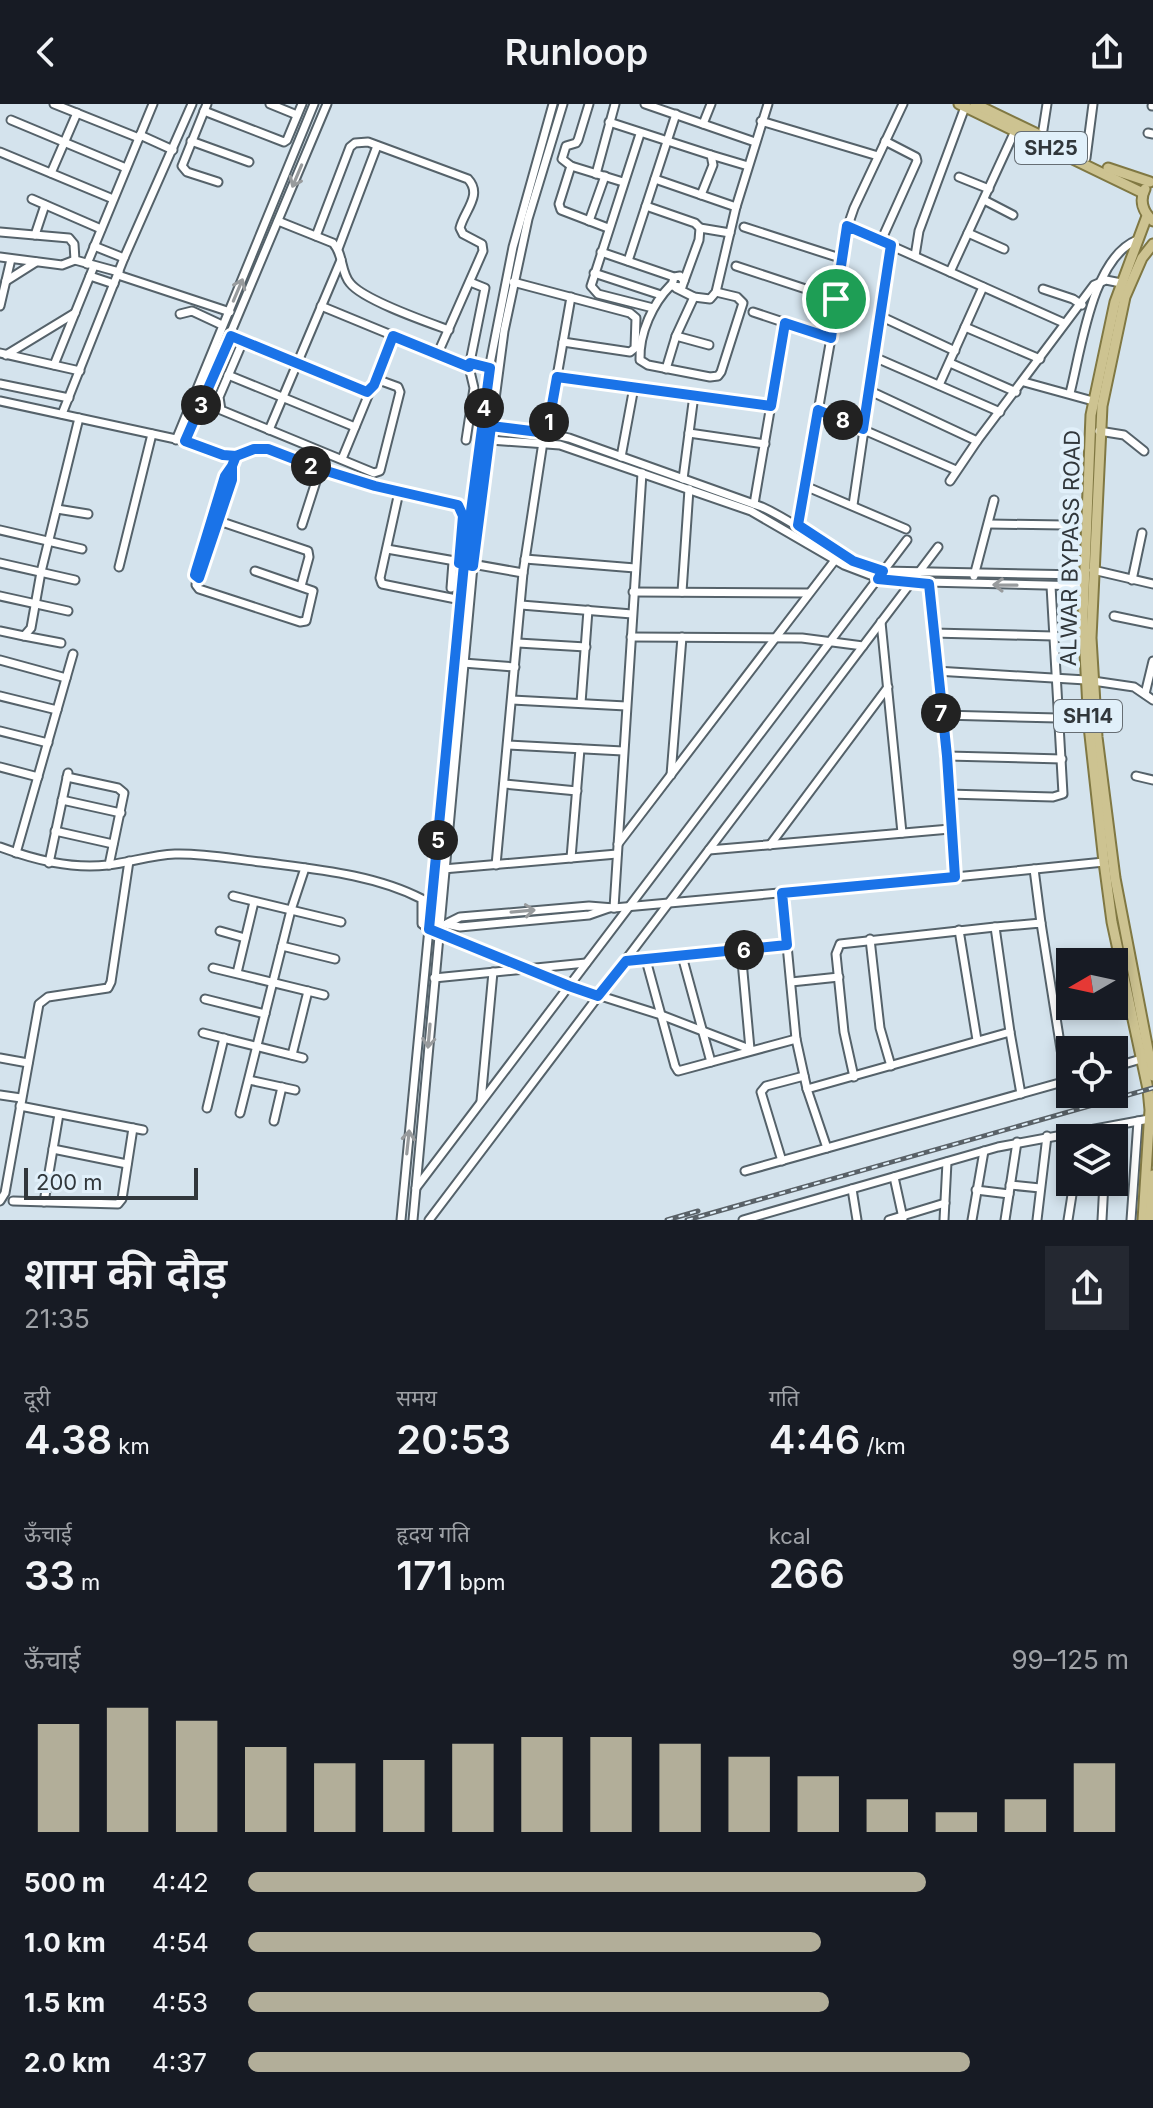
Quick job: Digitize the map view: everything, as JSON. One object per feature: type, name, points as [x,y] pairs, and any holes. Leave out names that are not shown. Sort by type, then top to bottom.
[{"type":"main road","name":"SH25","points":[[966,105],[1042,136],[1119,173],[1152,181],[1143,193],[966,105]]},
{"type":"main road","points":[[1143,193],[1143,209],[1150,218]]},
{"type":"main road","name":"ALWAR BYPASS ROAD","points":[[1143,1220],[1151,1113],[1112,922],[1104,862],[1089,680],[1087,577],[1093,401],[1121,283],[1137,240],[1150,218]]},
{"type":"main road","name":"ALWAR BYPASS ROAD","points":[[1153,244],[1142,258],[1125,297],[1106,386],[1099,431],[1087,577],[1089,680],[1120,910],[1153,1076]]},
{"type":"main road","points":[[1150,1220],[1153,1175]]},
{"type":"street","points":[[54,104],[173,150]]},
{"type":"street","points":[[54,365],[90,276],[94,246],[152,106],[141,104]]},
{"type":"street","points":[[62,414],[124,258],[192,104]]},
{"type":"street","points":[[270,104],[297,115]]},
{"type":"street","points":[[218,182],[183,170],[183,161],[205,108],[278,142],[287,140],[302,104]]},
{"type":"street","points":[[180,440],[222,325],[314,104]]},
{"type":"street","points":[[180,440],[231,336],[327,104]]},
{"type":"street","points":[[401,1220],[443,869],[463,663],[462,564],[473,507],[490,368],[509,262],[553,104]]},
{"type":"street","points":[[451,588],[462,564],[490,440],[513,282],[528,219],[563,104]]},
{"type":"street","points":[[589,104],[578,140],[565,149],[562,159],[571,166],[623,182]]},
{"type":"street","points":[[589,221],[597,199],[609,122],[615,104]]},
{"type":"street","points":[[645,104],[755,142]]},
{"type":"street","points":[[703,124],[711,104]]},
{"type":"street","points":[[601,252],[674,283],[694,297],[710,299],[716,292],[736,207],[768,104]]},
{"type":"street","points":[[798,525],[847,226],[903,104]]},
{"type":"street","points":[[1042,136],[1047,104]]},
{"type":"street","points":[[1086,158],[1093,104]]},
{"type":"street","points":[[915,256],[919,231],[966,105]]},
{"type":"street","points":[[51,173],[77,113]]},
{"type":"street","points":[[628,261],[676,114]]},
{"type":"street","points":[[11,120],[126,168]]},
{"type":"street","points":[[761,121],[878,156]]},
{"type":"street","points":[[609,122],[748,166]]},
{"type":"street","points":[[950,272],[1015,131]]},
{"type":"street","points":[[640,134],[591,286],[598,294],[653,308]]},
{"type":"street","points":[[191,141],[249,162]]},
{"type":"street","points":[[316,236],[350,147],[361,141],[473,183],[474,197],[460,228],[463,234],[482,244],[483,251],[438,353]]},
{"type":"street","points":[[881,241],[917,161],[916,157],[885,141]]},
{"type":"street","points":[[269,430],[321,306],[377,146]]},
{"type":"street","points":[[0,152],[113,199]]},
{"type":"street","points":[[701,195],[713,165],[711,155]]},
{"type":"street","points":[[571,166],[559,204],[566,214],[608,228]]},
{"type":"street","points":[[959,177],[989,189]]},
{"type":"street","points":[[655,179],[736,207]]},
{"type":"street","points":[[32,199],[101,229]]},
{"type":"street","points":[[597,199],[616,205]]},
{"type":"street","points":[[984,200],[1013,215]]},
{"type":"street","points":[[35,235],[45,205]]},
{"type":"street","points":[[646,206],[695,223],[700,228],[730,233]]},
{"type":"street","points":[[278,221],[333,243],[340,254],[345,276],[357,291],[449,330]]},
{"type":"street","points":[[847,226],[1064,323]]},
{"type":"street","points":[[744,227],[840,258]]},
{"type":"street","points":[[700,228],[699,240],[684,281],[680,276],[653,308],[640,360],[666,369],[718,376],[743,303],[737,297],[716,292]]},
{"type":"street","points":[[0,232],[72,239],[75,260]]},
{"type":"street","points":[[968,233],[1004,249]]},
{"type":"street","points":[[950,481],[1064,323],[1100,281],[1125,245],[1137,240]]},
{"type":"street","points":[[853,505],[891,245]]},
{"type":"street","points":[[94,246],[124,258]]},
{"type":"street","points":[[0,257],[65,265],[75,260],[239,316]]},
{"type":"street","points":[[0,306],[11,259]]},
{"type":"street","points":[[6,281],[36,262]]},
{"type":"street","points":[[736,266],[836,299]]},
{"type":"street","points":[[594,273],[661,295]]},
{"type":"street","points":[[90,276],[114,284]]},
{"type":"street","points":[[1100,281],[1121,283]]},
{"type":"street","points":[[1070,393],[1100,281]]},
{"type":"street","points":[[466,440],[474,388],[469,365],[485,288],[470,282]]},
{"type":"street","points":[[513,282],[634,315],[637,323],[635,348],[630,352],[563,342]]},
{"type":"street","points":[[939,385],[983,287]]},
{"type":"street","points":[[1043,289],[1092,307]]},
{"type":"street","points":[[547,433],[571,297]]},
{"type":"street","points":[[666,369],[676,336],[694,297]]},
{"type":"street","points":[[321,306],[469,365],[490,368]]},
{"type":"street","points":[[180,314],[192,311],[222,325]]},
{"type":"street","points":[[753,312],[831,338]]},
{"type":"street","points":[[3,354],[75,313]]},
{"type":"street","points":[[880,316],[955,351]]},
{"type":"street","points":[[754,504],[785,323]]},
{"type":"street","points":[[965,327],[1040,359]]},
{"type":"street","points":[[231,336],[362,391],[371,390]]},
{"type":"street","points":[[342,459],[393,336]]},
{"type":"street","points":[[676,336],[709,345]]},
{"type":"street","points":[[243,341],[219,397],[221,410],[374,473],[380,471],[400,392],[398,387],[376,379]]},
{"type":"street","points":[[3,354],[80,371]]},
{"type":"street","points":[[874,357],[1000,412]]},
{"type":"street","points":[[950,363],[1016,392]]},
{"type":"street","points":[[228,375],[355,427]]},
{"type":"street","points":[[557,377],[771,406]]},
{"type":"street","points":[[1024,382],[1093,401]]},
{"type":"street","points":[[0,384],[69,398]]},
{"type":"street","points":[[621,457],[634,387]]},
{"type":"street","points":[[868,390],[977,441]]},
{"type":"street","points":[[683,479],[694,395]]},
{"type":"street","points":[[0,401],[180,440],[223,455],[236,456],[254,449],[268,449],[320,469],[399,492],[473,507]]},
{"type":"street","points":[[818,410],[956,470]]},
{"type":"street","points":[[24,636],[31,628],[41,572],[79,418]]},
{"type":"street","points":[[491,426],[547,433],[754,504],[798,525],[853,561],[883,571],[1087,577],[1153,584]]},
{"type":"street","points":[[1099,431],[1124,435],[1144,451]]},
{"type":"street","points":[[689,433],[765,444]]},
{"type":"street","points":[[119,567],[152,434]]},
{"type":"street","points":[[490,440],[543,442],[574,449],[689,489],[759,515],[858,573],[878,579],[929,584],[1051,586],[1087,577]]},
{"type":"street","points":[[496,865],[523,573],[543,442]]},
{"type":"street","points":[[236,456],[225,476],[196,571],[199,589],[303,623],[313,594],[310,589],[255,571]]},
{"type":"street","points":[[197,577],[201,577],[232,480],[232,466]]},
{"type":"street","points":[[302,525],[320,469]]},
{"type":"street","points":[[612,908],[642,473]]},
{"type":"street","points":[[805,486],[906,529]]},
{"type":"street","points":[[682,592],[689,489]]},
{"type":"street","points":[[399,492],[380,578],[385,586],[461,600]]},
{"type":"street","points":[[972,584],[994,500]]},
{"type":"street","points":[[413,1220],[434,978],[432,900],[461,600],[463,516],[458,505]]},
{"type":"street","points":[[57,509],[88,514]]},
{"type":"street","points":[[219,521],[308,551],[301,586]]},
{"type":"street","points":[[989,524],[1064,525]]},
{"type":"street","points":[[0,530],[82,549]]},
{"type":"street","points":[[1132,580],[1142,533]]},
{"type":"street","points":[[416,1190],[907,540]]},
{"type":"street","points":[[429,1220],[938,547]]},
{"type":"street","points":[[387,549],[523,573]]},
{"type":"street","points":[[525,559],[635,568]]},
{"type":"street","points":[[443,869],[571,858],[617,849],[835,560]]},
{"type":"street","points":[[0,563],[75,580]]},
{"type":"street","points":[[929,584],[947,756],[955,877]]},
{"type":"street","points":[[948,794],[1059,796],[1064,789],[1051,586]]},
{"type":"street","points":[[633,592],[809,593]]},
{"type":"street","points":[[0,596],[68,611]]},
{"type":"street","points":[[521,605],[632,614]]},
{"type":"street","points":[[581,703],[588,610]]},
{"type":"street","points":[[1114,616],[1153,624]]},
{"type":"street","points":[[881,622],[902,833]]},
{"type":"street","points":[[0,631],[61,643]]},
{"type":"street","points":[[933,633],[1053,636]]},
{"type":"street","points":[[631,637],[776,637],[863,646]]},
{"type":"street","points":[[671,775],[682,637]]},
{"type":"street","points":[[518,643],[586,647]]},
{"type":"street","points":[[16,853],[73,654]]},
{"type":"street","points":[[0,660],[66,678]]},
{"type":"street","points":[[1145,694],[1153,661]]},
{"type":"street","points":[[463,663],[515,667]]},
{"type":"street","points":[[936,671],[1089,680],[1134,687],[1153,700]]},
{"type":"street","points":[[770,845],[888,687]]},
{"type":"street","points":[[0,696],[57,710]]},
{"type":"street","points":[[512,700],[626,706]]},
{"type":"street","points":[[942,715],[1058,718]]},
{"type":"street","points":[[0,731],[48,743]]},
{"type":"street","points":[[508,745],[623,751]]},
{"type":"street","points":[[571,858],[580,749]]},
{"type":"street","points":[[947,756],[1062,759]]},
{"type":"street","points":[[0,767],[38,777]]},
{"type":"street","points":[[49,863],[67,775],[122,790],[124,799],[109,865]]},
{"type":"street","points":[[1136,776],[1153,780]]},
{"type":"street","points":[[504,784],[577,791]]},
{"type":"street","points":[[62,800],[121,813]]},
{"type":"street","points":[[709,850],[950,829]]},
{"type":"street","points":[[55,831],[113,844]]},
{"type":"street","points":[[0,847],[49,863],[81,866],[189,854],[305,868],[366,880],[432,900]]},
{"type":"street","points":[[0,1201],[5,1193],[39,1004],[43,999],[108,988],[129,861]]},
{"type":"street","points":[[435,928],[460,917],[589,906],[612,908],[668,904],[1104,862]]},
{"type":"street","points":[[240,1113],[291,910],[305,868]]},
{"type":"street","points":[[1034,869],[1060,1036]]},
{"type":"street","points":[[782,893],[796,1039],[807,1089],[827,1148]]},
{"type":"street","points":[[233,896],[341,922]]},
{"type":"street","points":[[422,899],[421,920],[435,928],[569,986],[661,1015],[751,1050]]},
{"type":"street","points":[[237,973],[254,902]]},
{"type":"street","points":[[854,1077],[845,1041],[836,954],[840,944],[1041,923]]},
{"type":"street","points":[[995,927],[1021,1094]]},
{"type":"street","points":[[959,930],[977,1040]]},
{"type":"street","points":[[220,931],[245,938]]},
{"type":"street","points":[[870,939],[880,1028],[891,1066]]},
{"type":"street","points":[[626,961],[787,945]]},
{"type":"street","points":[[282,946],[335,959]]},
{"type":"street","points":[[741,950],[751,1050]]},
{"type":"street","points":[[682,956],[711,1062]]},
{"type":"street","points":[[646,960],[678,1071],[796,1039]]},
{"type":"street","points":[[434,978],[586,963]]},
{"type":"street","points":[[213,968],[324,995]]},
{"type":"street","points":[[481,1103],[493,972]]},
{"type":"street","points":[[791,982],[839,977]]},
{"type":"street","points":[[292,1055],[308,991]]},
{"type":"street","points":[[205,999],[265,1014]]},
{"type":"street","points":[[807,1089],[1010,1032]]},
{"type":"street","points":[[203,1033],[303,1058]]},
{"type":"street","points":[[207,1108],[224,1038]]},
{"type":"street","points":[[0,1058],[28,1063]]},
{"type":"street","points":[[1128,1063],[1141,1059]]},
{"type":"street","points":[[782,1161],[761,1092],[766,1086],[804,1076]]},
{"type":"street","points":[[249,1080],[295,1090]]},
{"type":"street","points":[[745,1171],[1056,1084]]},
{"type":"street","points":[[274,1121],[282,1087]]},
{"type":"street","points":[[0,1095],[59,1114],[143,1130]]},
{"type":"street","points":[[1125,1124],[1151,1113]]},
{"type":"street","points":[[44,1202],[59,1114]]},
{"type":"street","points":[[1131,1220],[1138,1121]]},
{"type":"street","points":[[13,1201],[118,1204],[122,1199],[133,1128]]},
{"type":"street","points":[[743,1220],[1017,1142],[1056,1135]]},
{"type":"street","points":[[1037,1220],[1047,1136]]},
{"type":"street","points":[[1005,1220],[1017,1142]]},
{"type":"street","points":[[53,1149],[127,1164]]},
{"type":"street","points":[[972,1220],[984,1151]]},
{"type":"street","points":[[944,1220],[947,1162]]},
{"type":"street","points":[[0,1165],[10,1166]]},
{"type":"street","points":[[894,1177],[903,1218]]},
{"type":"street","points":[[976,1190],[1040,1188]]},
{"type":"street","points":[[852,1189],[857,1220]]},
{"type":"street","points":[[1068,1220],[1072,1196]]},
{"type":"street","points":[[1102,1220],[1103,1196]]},
{"type":"street","points":[[889,1220],[945,1203]]},
{"type":"railway","points":[[687,1220],[1153,1088]]},
{"type":"railway","points":[[667,1220],[698,1211]]},
{"type":"route","points":[[836,299],[831,338],[785,323],[771,406],[557,377],[547,433],[491,426],[473,566],[464,564],[459,563],[463,516],[458,505],[375,486],[260,448],[236,456],[232,480],[201,577],[195,575],[225,476],[236,456],[229,457],[185,441],[231,336],[367,392],[374,385],[393,336],[469,367],[470,363],[490,368],[464,564],[429,929],[598,996],[626,961],[787,945],[782,893],[955,877],[947,756],[929,584],[878,579],[883,571],[853,561],[798,525],[818,410],[863,429],[891,245],[847,226],[836,299]]}]
